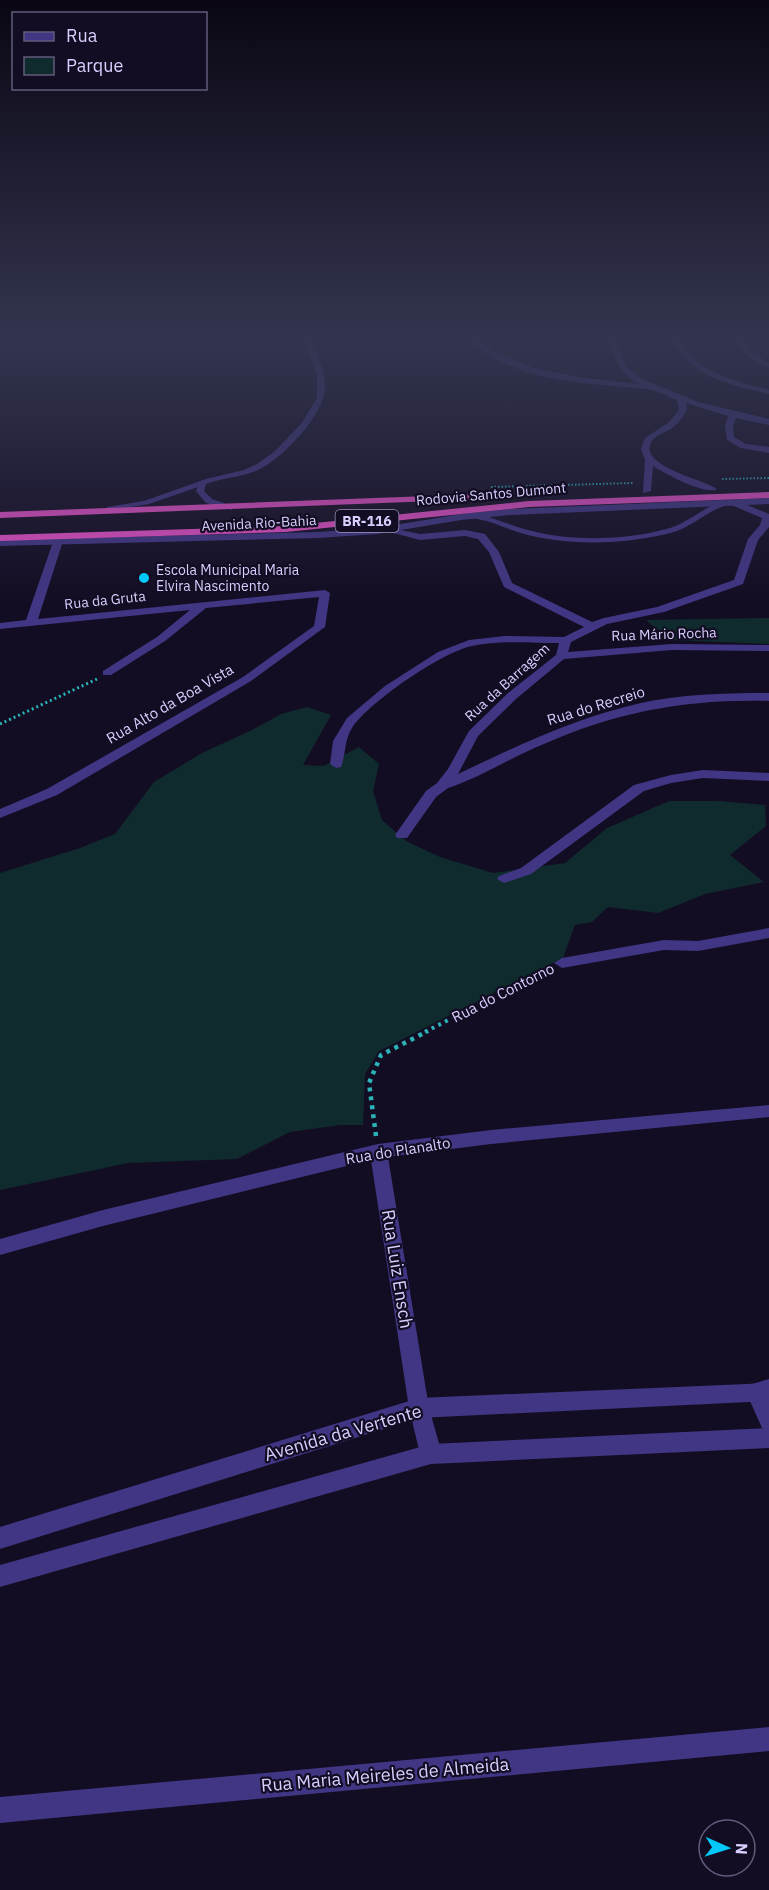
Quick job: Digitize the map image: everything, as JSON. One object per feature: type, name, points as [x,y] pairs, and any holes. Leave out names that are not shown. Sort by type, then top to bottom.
[{"type":"highway","name":"Rodovia Santos Dumont","points":[[0,515],[769,486]]},
{"type":"highway","name":"Rodovia Santos Dumont","points":[[0,538],[268,533],[286,529],[529,504],[769,495]]},
{"type":"highway","points":[[284,505],[299,512],[297,518],[286,529]]},
{"type":"highway","points":[[361,522],[389,529]]},
{"type":"street","points":[[646,491],[649,460],[645,449],[649,438],[666,428]]},
{"type":"street","points":[[729,428],[730,438],[744,446],[769,450]]},
{"type":"street","points":[[649,460],[673,474],[712,489]]},
{"type":"street","name":"Avenida Rio-Bahia","points":[[0,543],[129,542],[268,533],[363,532],[471,515],[769,501]]},
{"type":"street","name":"Rua da Barragem","points":[[402,835],[431,794],[442,786],[454,770],[473,734],[512,696],[561,656],[566,640],[604,621],[660,610],[739,582],[753,539],[768,521],[728,502]]},
{"type":"street","points":[[389,529],[419,537],[440,537],[463,533],[480,536],[489,543],[508,585],[516,591],[593,627]]},
{"type":"street","points":[[31,622],[58,541]]},
{"type":"street","name":"Rua da Gruta","points":[[0,626],[325,593]]},
{"type":"street","name":"Rua Alto da Boa Vista","points":[[0,814],[52,792],[247,679],[319,627],[325,593]]},
{"type":"street","points":[[107,673],[161,639],[202,606]]},
{"type":"street","points":[[336,764],[340,739],[351,721],[416,669],[451,649],[470,643],[566,640]]},
{"type":"street","name":"Rua Mário Rocha","points":[[561,656],[662,648],[769,648]]},
{"type":"street","name":"Rua do Recreio","points":[[442,786],[553,736],[632,710],[711,697],[769,697]]},
{"type":"street","points":[[504,879],[526,871],[639,788],[657,781],[699,774],[725,773],[769,777]]},
{"type":"street","name":"Rua do Contorno","points":[[562,963],[664,945],[698,946],[769,933]]},
{"type":"street","name":"Rua do Planalto","points":[[0,1247],[103,1218],[378,1151],[491,1137],[769,1111]]},
{"type":"street","name":"Rua Luiz Ensch","points":[[378,1151],[419,1408],[431,1454]]},
{"type":"street","points":[[765,1390],[769,1421]]},
{"type":"street","name":"Avenida da Vertente","points":[[0,1538],[419,1408],[765,1390]]},
{"type":"street","points":[[0,1576],[431,1454],[769,1438]]},
{"type":"street","name":"Rua Maria Meireles de Almeida","points":[[0,1810],[769,1739]]},
{"type":"lane","points":[[73,513],[148,503],[173,496],[203,483],[258,467],[285,448],[301,428]]},
{"type":"lane","name":"Avenida Rio-Bahia","points":[[203,483],[200,488],[201,495],[209,501],[229,508]]},
{"type":"lane","points":[[471,515],[534,534],[578,538],[622,537],[685,526],[702,511],[728,502]]},
{"type":"path","points":[[0,724],[84,687],[107,673]]},
{"type":"path","name":"Rua do Contorno","points":[[378,1151],[369,1083],[381,1054],[538,973],[562,963]]},
{"type":"green space","points":[[769,618],[769,644],[669,640],[646,620]]},
{"type":"green space","points":[[307,707],[331,715],[303,765],[324,766],[359,747],[379,764],[373,791],[382,820],[406,841],[440,857],[493,873],[565,863],[607,828],[669,801],[719,801],[765,805],[766,826],[730,855],[764,882],[705,894],[658,913],[608,907],[592,922],[575,925],[563,958],[379,1051],[365,1074],[363,1125],[340,1125],[290,1132],[237,1159],[128,1163],[0,1190],[0,873],[80,848],[115,834],[154,782],[202,753],[281,714]]},
{"type":"place","name":"Escola Municipal Maria Elvira Nascimento","points":[[144,578]]}]
